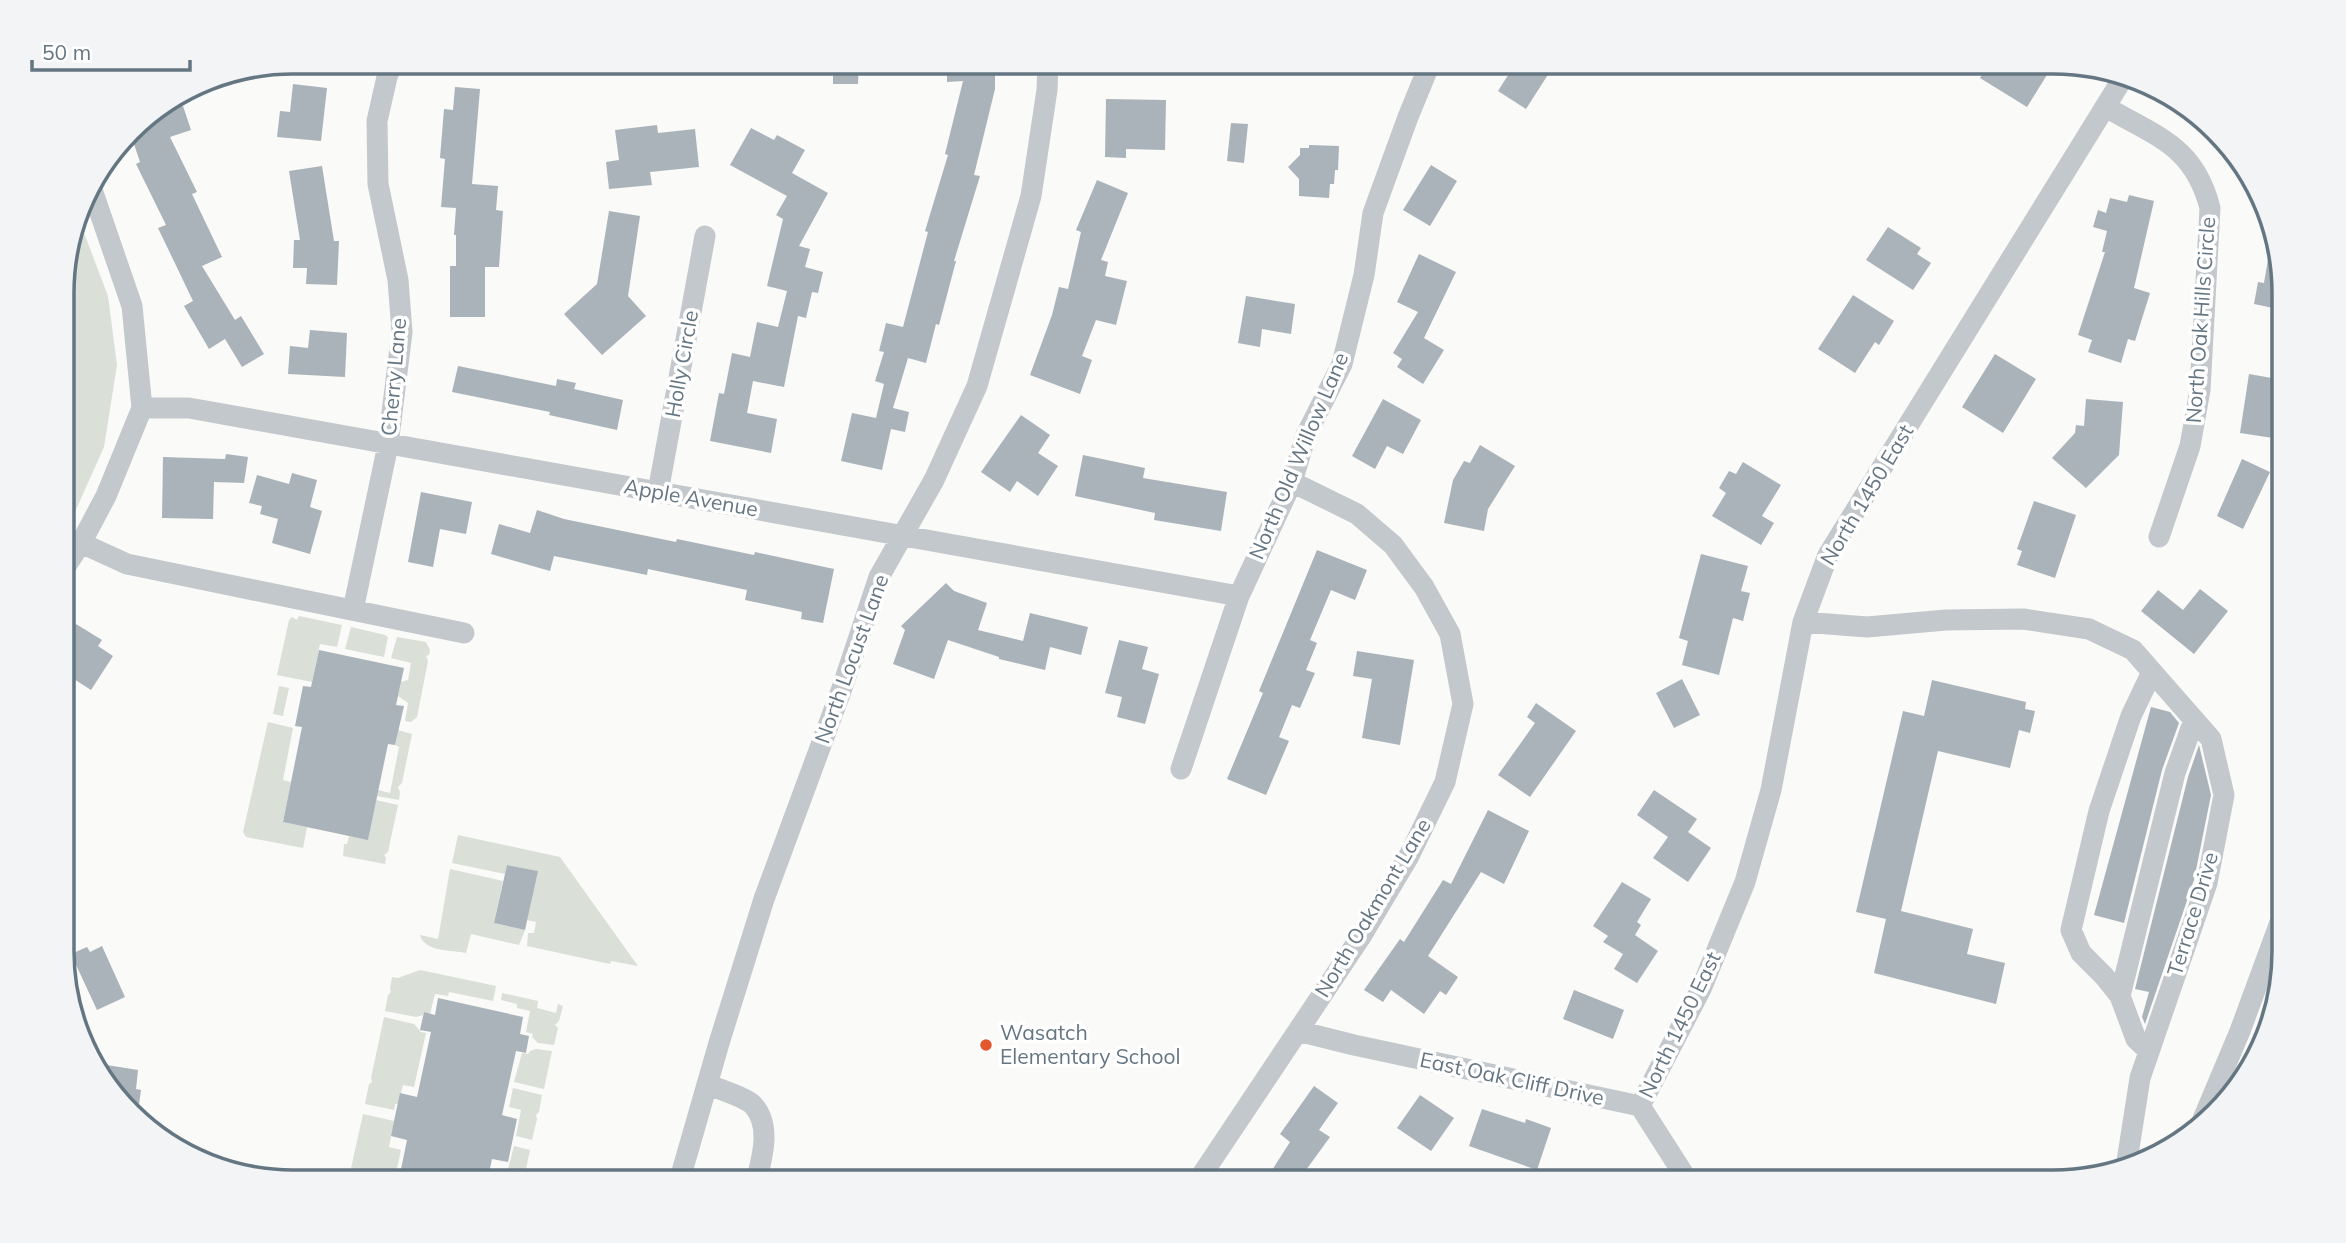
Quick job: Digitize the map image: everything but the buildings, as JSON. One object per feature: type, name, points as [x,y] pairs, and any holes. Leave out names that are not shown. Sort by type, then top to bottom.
[{"type":"street","name":"Cherry Lane","points":[[353,610],[387,445],[402,332],[398,280],[378,184],[377,121],[388,74]]},
{"type":"street","name":"North Locust Lane","points":[[682,1170],[765,899],[841,691],[879,577],[934,480],[977,386],[1031,196],[1048,74]]},
{"type":"street","name":"North Old Willow Lane","points":[[1181,769],[1239,596],[1292,482],[1306,435],[1342,365],[1364,275],[1373,213],[1426,74]]},
{"type":"street","name":"North 1450 East","points":[[1640,1105],[1701,989],[1745,882],[1771,790],[1802,622],[1828,555],[2119,84]]},
{"type":"street","name":"North Oak Hills Circle","points":[[2106,107],[2172,144],[2186,156],[2206,190],[2210,208],[2200,390],[2190,446],[2160,537]]},
{"type":"street","points":[[74,555],[106,496],[142,408],[132,306],[95,198]]},
{"type":"street","name":"Holly Circle","points":[[658,492],[705,236]]},
{"type":"street","name":"Apple Avenue","points":[[142,408],[189,408],[1239,596]]},
{"type":"street","name":"North Oakmont Lane","points":[[1205,1169],[1360,938],[1409,856],[1445,782],[1463,704],[1450,634],[1424,587],[1393,545],[1357,514],[1292,482]]},
{"type":"street","points":[[82,543],[127,565],[464,633]]},
{"type":"street","name":"Terrace Drive","points":[[1802,622],[1867,627],[1946,620],[2023,619],[2089,629],[2133,650],[2211,739],[2224,795],[2207,883],[2140,1078],[2128,1156]]},
{"type":"street","points":[[2149,1051],[2136,1039],[2120,996],[2105,976],[2081,953],[2071,930],[2099,811],[2131,716],[2152,672]]},
{"type":"street","points":[[2120,996],[2175,774],[2194,720]]},
{"type":"street","points":[[2210,1103],[2272,944]]},
{"type":"street","name":"East Oak Cliff Drive","points":[[1298,1031],[1640,1105]]},
{"type":"street","points":[[707,1084],[752,1105],[762,1123],[765,1145],[759,1170]]},
{"type":"street","points":[[1640,1105],[1681,1169]]},
{"type":"shaded area","points":[[83,230],[108,296],[117,365],[104,447],[74,514],[74,278]]},
{"type":"shaded area","points":[[299,616],[342,625],[337,647],[320,644],[312,682],[277,675],[289,620],[292,617],[297,620]]},
{"type":"shaded area","points":[[351,627],[388,637],[384,657],[345,649]]},
{"type":"shaded area","points":[[397,637],[426,642],[430,650],[426,656],[428,661],[417,717],[411,722],[405,721],[408,703],[398,696],[401,682],[408,680],[411,663],[391,658]]},
{"type":"shaded area","points":[[279,686],[289,688],[283,716],[273,714]]},
{"type":"shaded area","points":[[268,722],[293,728],[283,780],[291,782],[283,822],[307,827],[303,848],[246,837],[243,832]]},
{"type":"shaded area","points":[[398,730],[412,734],[402,783],[398,787],[399,800],[377,796],[378,790],[390,793],[399,747],[395,745]]},
{"type":"shaded area","points":[[376,800],[398,805],[388,852],[384,855],[385,864],[343,856],[344,844],[347,844],[349,836],[368,839]]},
{"type":"shaded area","points":[[458,835],[560,857],[638,966],[611,961],[610,964],[527,946],[528,933],[534,933],[536,922],[527,920],[537,871],[507,865],[505,874],[452,863]]},
{"type":"shaded area","points":[[450,869],[503,881],[494,923],[525,930],[519,945],[471,934],[466,953],[433,947],[423,941],[420,935],[438,939]]},
{"type":"shaded area","points":[[420,970],[496,986],[493,1001],[449,992],[448,996],[435,994],[430,1014],[424,1012],[416,1017],[385,1011],[392,977],[398,978]]},
{"type":"shaded area","points":[[502,993],[538,1001],[537,1008],[556,1013],[558,1004],[563,1006],[559,1021],[555,1025],[558,1028],[554,1045],[538,1043],[532,1037],[533,1034],[526,1032],[530,1011],[501,1000]]},
{"type":"shaded area","points":[[384,1017],[414,1024],[421,1032],[426,1033],[414,1087],[403,1085],[394,1110],[365,1104],[369,1084],[372,1082]]},
{"type":"shaded area","points":[[536,1049],[552,1051],[544,1089],[514,1082],[522,1053],[528,1054]]},
{"type":"shaded area","points":[[513,1088],[542,1095],[532,1140],[516,1136],[521,1110],[509,1107]]},
{"type":"shaded area","points":[[363,1114],[394,1121],[389,1147],[401,1150],[397,1170],[351,1170]]},
{"type":"shaded area","points":[[514,1146],[530,1150],[525,1170],[508,1170]]},
{"type":"place","name":"Wasatch Elementary School","points":[[986,1045]]}]
